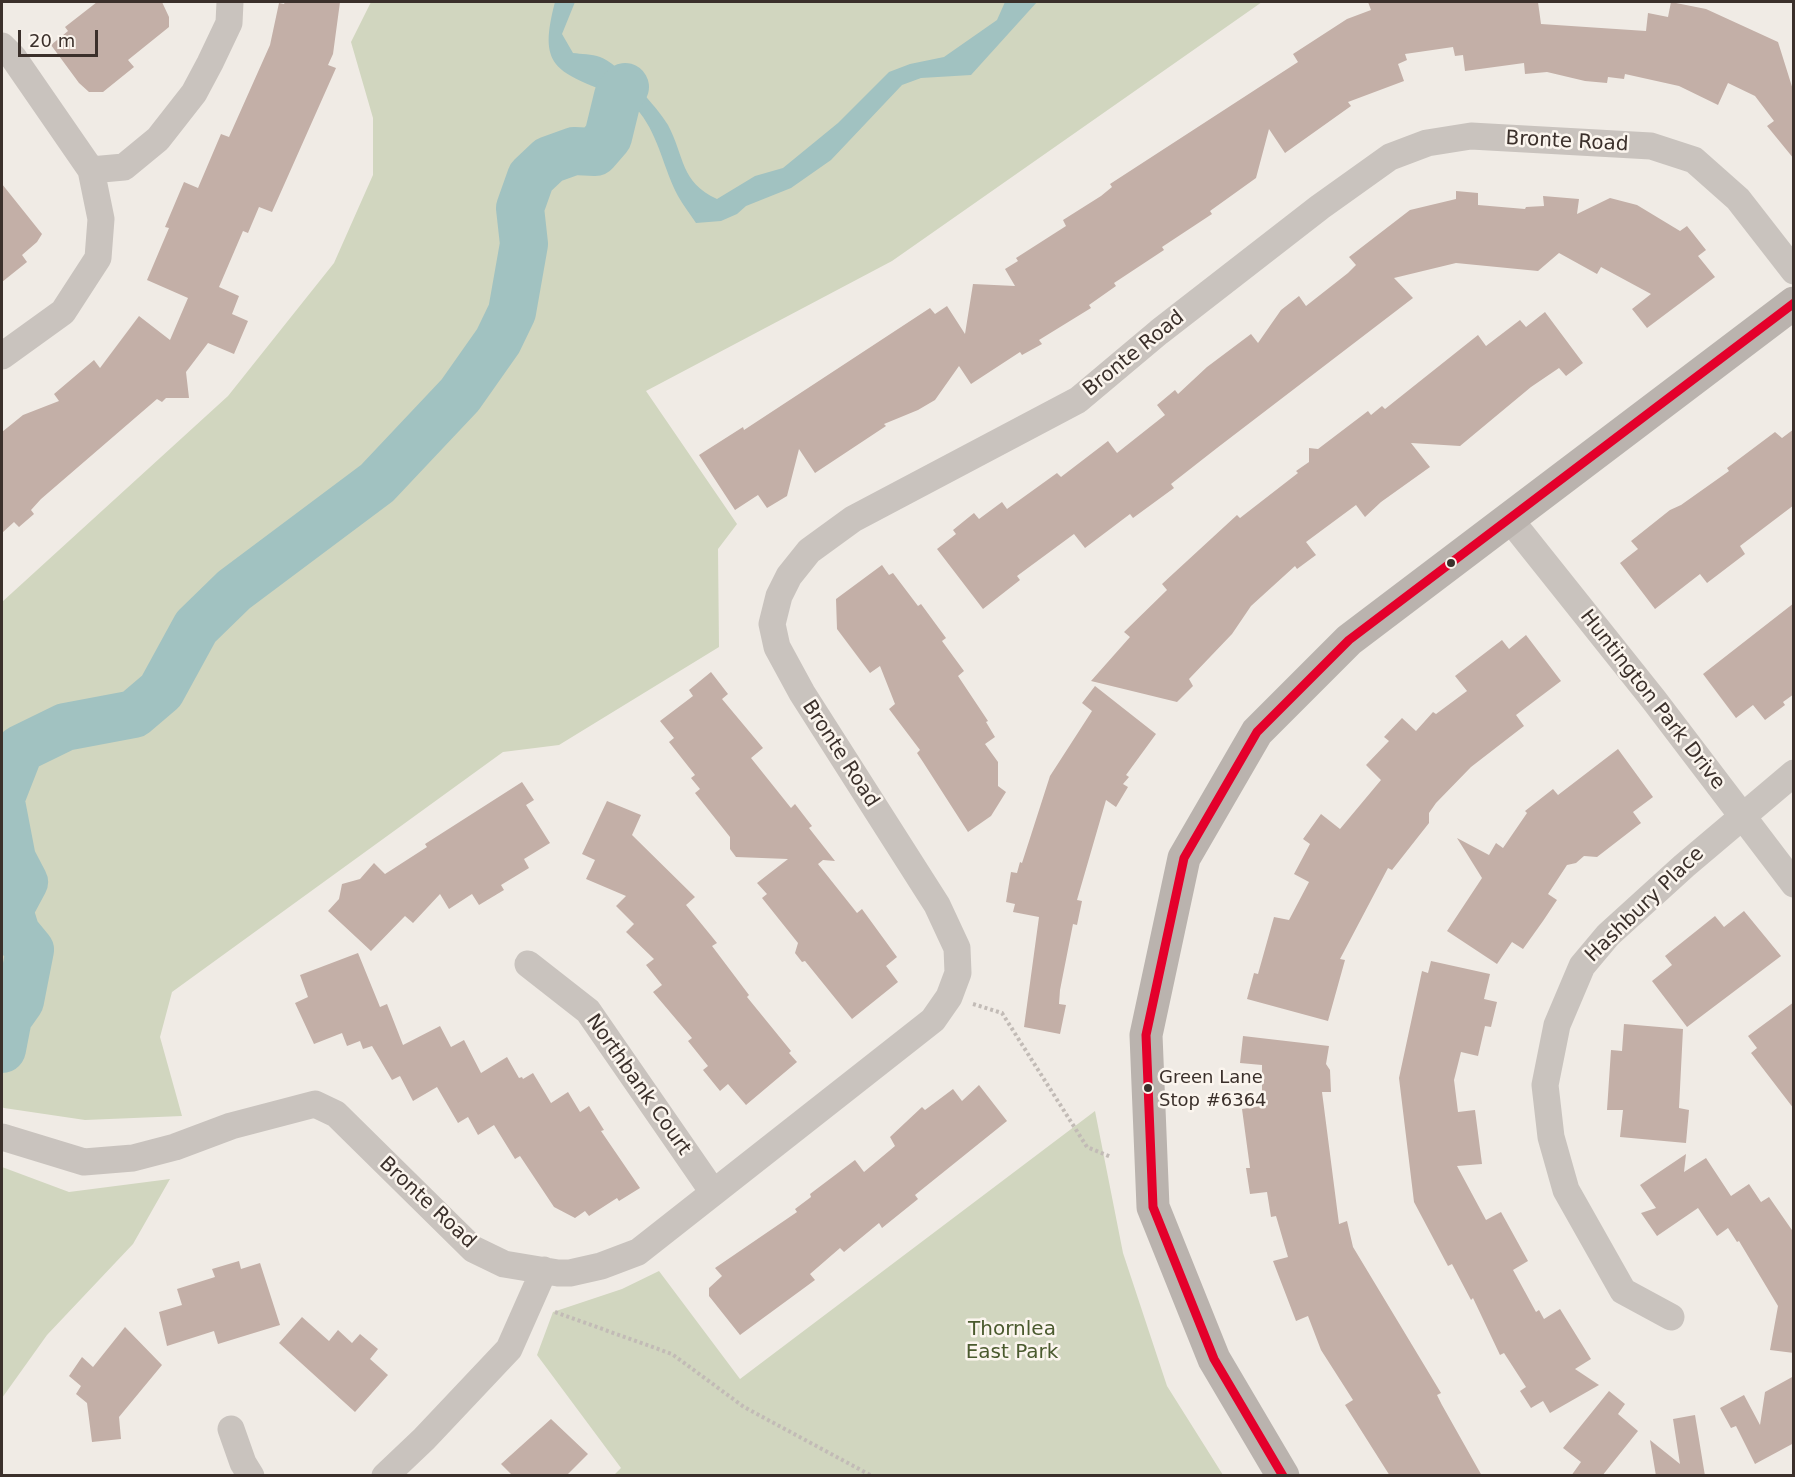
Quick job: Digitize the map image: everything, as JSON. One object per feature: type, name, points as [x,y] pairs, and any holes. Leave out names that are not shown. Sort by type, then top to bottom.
[{"type":"street","points":[[91,170],[124,167],[158,140],[195,93],[229,23],[230,2]]},
{"type":"street","points":[[2,46],[13,57],[91,170],[101,219],[98,258],[63,312],[2,356]]},
{"type":"street","name":"Bronte Road","points":[[2,1137],[84,1162],[133,1158],[175,1147],[231,1126],[315,1104],[336,1114],[473,1249],[504,1263],[570,1273],[601,1266],[638,1252],[933,1020],[949,997],[958,973],[957,948],[937,905],[802,693],[777,647],[772,624],[779,596],[789,576],[809,551],[853,519],[1078,400],[1159,332],[1320,207],[1390,157],[1427,143],[1471,136],[1651,146],[1694,160],[1738,199],[1794,271]]},
{"type":"street","points":[[1283,1476],[1214,1359],[1153,1207],[1146,1035],[1184,858],[1257,732],[1349,640],[1508,517],[1794,303]]},
{"type":"street","name":"Huntington Park Drive","points":[[1508,517],[1794,884]]},
{"type":"street","name":"Hashbury Place","points":[[1671,1317],[1623,1292],[1566,1190],[1551,1137],[1545,1084],[1557,1025],[1582,966],[1608,935],[1794,773]]},
{"type":"street","name":"Northbank Court","points":[[528,964],[588,1011],[713,1192]]},
{"type":"street","points":[[385,1476],[424,1439],[509,1349],[531,1304],[544,1270]]},
{"type":"street","points":[[231,1429],[243,1463],[251,1476]]},
{"type":"path","points":[[949,997],[1002,1012],[1087,1147],[1111,1157]]},
{"type":"path","points":[[531,1304],[672,1354],[744,1407],[872,1476]]},
{"type":"green space","points":[[371,2],[1262,2],[892,261],[646,391],[737,524],[718,549],[719,647],[559,745],[503,752],[172,992],[160,1037],[182,1116],[85,1120],[4,1108],[2,1107],[2,602],[228,396],[334,263],[373,175],[373,118],[351,42]]},
{"type":"green space","name":"Thornlea East Park","points":[[1095,1111],[1123,1253],[1167,1386],[1223,1475],[614,1475],[621,1468],[537,1355],[553,1312],[622,1289],[659,1271],[740,1379]]},
{"type":"green space","points":[[2,1167],[69,1192],[170,1179],[133,1244],[47,1335],[2,1398]]},
{"type":"water","points":[[555,2],[575,2],[562,34],[573,53],[600,57],[617,67],[637,87],[668,125],[690,177],[696,185],[717,199],[755,176],[783,168],[838,123],[889,72],[910,64],[944,57],[997,20],[1005,2],[1037,2],[971,75],[921,78],[902,85],[831,160],[791,188],[746,206],[737,214],[721,221],[696,223],[678,196],[652,132],[637,110],[618,97],[576,78],[556,63],[550,53],[549,40]]},
{"type":"building","points":[[97,2],[162,2],[169,17],[169,27],[128,60],[134,67],[103,92],[89,92],[79,83],[51,45],[68,31],[65,27]]},
{"type":"building","points":[[285,2],[340,2],[333,54],[328,65],[336,68],[272,212],[259,207],[248,233],[243,231],[219,287],[239,296],[232,314],[248,321],[234,354],[208,343],[186,372],[189,398],[166,398],[162,402],[157,399],[41,499],[31,510],[34,514],[19,527],[14,522],[2,533],[2,432],[23,415],[59,401],[54,394],[94,360],[100,368],[139,316],[170,340],[188,298],[147,280],[169,228],[165,227],[184,182],[198,188],[221,134],[229,137],[270,45],[279,3],[284,4]]},
{"type":"building","points":[[1368,2],[1538,2],[1541,24],[1646,31],[1648,13],[1668,17],[1671,2],[1706,9],[1778,42],[1794,93],[1794,159],[1767,126],[1774,121],[1755,96],[1728,83],[1718,105],[1679,86],[1625,74],[1624,79],[1608,77],[1607,83],[1585,81],[1547,72],[1525,74],[1524,63],[1465,71],[1463,55],[1455,56],[1453,47],[1405,54],[1407,60],[1398,64],[1404,81],[1348,102],[1351,106],[1285,153],[1269,129],[1256,178],[1210,211],[1212,214],[1162,247],[1164,250],[1114,283],[1116,286],[1089,305],[1091,308],[1039,340],[1042,344],[1022,355],[1020,352],[971,384],[959,366],[935,400],[918,410],[884,424],[886,426],[815,473],[799,449],[787,496],[767,508],[758,495],[735,510],[699,455],[743,427],[744,430],[930,308],[935,314],[947,306],[965,334],[973,284],[1015,286],[1005,269],[1018,261],[1016,258],[1066,226],[1063,220],[1101,196],[1112,187],[1110,184],[1298,62],[1293,54],[1347,19],[1371,10]]},
{"type":"building","points":[[2,184],[42,234],[37,242],[22,255],[27,262],[2,282]]},
{"type":"building","points":[[1456,191],[1478,193],[1478,205],[1525,209],[1526,207],[1544,206],[1543,196],[1579,199],[1577,214],[1610,198],[1637,205],[1680,231],[1687,226],[1706,250],[1698,256],[1715,277],[1647,328],[1632,309],[1651,294],[1601,267],[1597,274],[1559,253],[1538,271],[1456,263],[1394,278],[1413,298],[1171,484],[1174,488],[1133,518],[1130,514],[1085,548],[1074,534],[1017,576],[1020,580],[983,609],[937,549],[956,534],[953,530],[974,513],[979,519],[1002,502],[1007,509],[1057,473],[1061,477],[1108,441],[1117,453],[1165,415],[1157,405],[1175,390],[1178,394],[1207,367],[1251,334],[1258,343],[1281,310],[1299,296],[1306,306],[1356,265],[1349,257],[1410,210],[1456,199]]},
{"type":"building","points":[[1545,312],[1583,363],[1566,376],[1559,368],[1531,387],[1460,446],[1411,443],[1430,467],[1381,502],[1365,517],[1356,505],[1306,542],[1316,555],[1297,569],[1295,566],[1251,606],[1232,634],[1189,679],[1193,686],[1177,702],[1091,681],[1130,637],[1124,632],[1167,590],[1162,584],[1237,515],[1240,518],[1298,473],[1296,471],[1309,462],[1309,448],[1318,449],[1368,411],[1371,415],[1382,406],[1385,409],[1478,335],[1486,346],[1520,320],[1526,327]]},
{"type":"building","points":[[1794,429],[1794,505],[1740,546],[1745,554],[1707,583],[1700,574],[1655,609],[1620,563],[1638,549],[1631,541],[1670,510],[1681,505],[1729,471],[1727,468],[1775,432],[1782,438]]},
{"type":"building","points":[[882,565],[889,575],[893,573],[918,606],[921,604],[946,638],[942,641],[964,671],[958,676],[988,721],[986,722],[995,737],[985,744],[998,762],[998,786],[1006,792],[991,816],[968,832],[917,753],[920,750],[889,709],[895,704],[880,666],[870,673],[837,629],[836,599]]},
{"type":"building","points":[[1794,603],[1794,694],[1783,702],[1785,705],[1765,720],[1753,705],[1736,718],[1703,674]]},
{"type":"building","points":[[1526,635],[1561,681],[1516,715],[1524,726],[1471,767],[1436,803],[1429,813],[1429,823],[1392,870],[1388,868],[1340,959],[1345,960],[1328,1021],[1247,999],[1254,973],[1258,974],[1274,917],[1289,920],[1309,882],[1294,874],[1310,844],[1303,839],[1321,814],[1340,829],[1381,780],[1366,765],[1389,741],[1384,737],[1402,718],[1416,731],[1433,712],[1436,714],[1467,691],[1455,676],[1502,640],[1509,649]]},
{"type":"building","points":[[711,672],[728,694],[722,699],[763,748],[751,758],[791,808],[795,804],[812,826],[809,828],[835,861],[823,860],[818,864],[857,913],[862,909],[897,957],[886,966],[898,982],[852,1019],[805,961],[802,962],[795,953],[798,943],[762,898],[767,894],[757,883],[788,859],[736,857],[730,849],[730,837],[695,793],[700,789],[691,778],[695,775],[669,742],[674,738],[660,721],[693,696],[689,690]]},
{"type":"building","points":[[1095,686],[1156,734],[1126,775],[1129,777],[1123,784],[1128,787],[1116,807],[1106,800],[1077,900],[1082,901],[1077,925],[1073,924],[1060,990],[1059,1004],[1066,1005],[1060,1034],[1024,1027],[1039,917],[1013,912],[1015,904],[1006,902],[1011,872],[1017,873],[1020,862],[1022,863],[1050,776],[1092,711],[1082,703]]},
{"type":"building","points":[[1618,749],[1653,797],[1633,812],[1641,823],[1597,857],[1584,856],[1576,863],[1567,865],[1548,894],[1557,900],[1523,949],[1512,942],[1497,964],[1447,931],[1482,878],[1457,838],[1489,855],[1496,843],[1503,848],[1527,813],[1525,811],[1553,789],[1558,795]]},
{"type":"building","points":[[522,782],[534,800],[526,805],[550,843],[524,859],[529,868],[501,885],[504,890],[479,905],[472,894],[449,909],[440,894],[413,923],[405,916],[371,951],[328,911],[339,899],[342,884],[360,879],[374,863],[385,874],[427,847],[425,844]]},
{"type":"building","points":[[607,801],[641,815],[632,835],[695,897],[686,905],[717,943],[712,946],[749,995],[747,997],[791,1051],[789,1053],[797,1062],[746,1105],[728,1084],[720,1091],[703,1070],[708,1066],[688,1041],[692,1038],[653,992],[662,985],[646,965],[654,959],[626,932],[634,924],[616,906],[626,896],[586,879],[595,860],[582,854]]},
{"type":"building","points":[[1744,911],[1781,956],[1687,1027],[1652,981],[1672,965],[1665,956],[1715,916],[1724,927]]},
{"type":"building","points":[[358,953],[380,1007],[387,1004],[403,1045],[440,1026],[451,1047],[464,1040],[481,1073],[507,1057],[519,1078],[523,1079],[533,1073],[551,1103],[568,1092],[580,1112],[589,1106],[604,1130],[601,1131],[640,1188],[619,1201],[617,1198],[589,1216],[585,1211],[575,1218],[554,1207],[520,1156],[515,1159],[494,1125],[478,1135],[468,1117],[458,1123],[437,1087],[413,1101],[400,1076],[392,1080],[372,1046],[363,1049],[360,1041],[347,1046],[342,1033],[314,1044],[295,1003],[308,997],[300,975]]},
{"type":"building","points":[[1431,961],[1490,974],[1484,999],[1497,1002],[1491,1027],[1485,1026],[1478,1056],[1461,1052],[1454,1080],[1458,1112],[1475,1110],[1482,1164],[1457,1166],[1486,1220],[1501,1212],[1528,1261],[1513,1270],[1536,1312],[1539,1310],[1544,1319],[1560,1309],[1591,1359],[1575,1369],[1599,1385],[1550,1413],[1543,1401],[1531,1408],[1520,1391],[1526,1387],[1504,1353],[1500,1355],[1473,1298],[1471,1300],[1452,1264],[1448,1266],[1414,1202],[1399,1078],[1422,971],[1428,973]]},
{"type":"building","points":[[1794,1002],[1794,1109],[1751,1053],[1757,1048],[1748,1036]]},
{"type":"building","points":[[1624,1024],[1683,1029],[1679,1108],[1689,1110],[1686,1143],[1620,1137],[1623,1110],[1607,1110],[1611,1050],[1622,1051]]},
{"type":"building","points":[[1243,1036],[1329,1046],[1326,1064],[1330,1070],[1331,1092],[1322,1092],[1339,1224],[1347,1221],[1353,1247],[1441,1393],[1437,1395],[1482,1476],[1390,1476],[1345,1405],[1353,1400],[1321,1350],[1308,1316],[1296,1321],[1273,1261],[1288,1257],[1276,1216],[1271,1217],[1267,1192],[1250,1194],[1246,1168],[1250,1168],[1242,1109],[1262,1106],[1262,1065],[1240,1063]]},
{"type":"building","points":[[979,1085],[1007,1121],[915,1195],[918,1199],[882,1228],[879,1223],[844,1252],[840,1248],[810,1274],[815,1280],[740,1335],[709,1296],[709,1288],[722,1276],[715,1268],[797,1212],[795,1209],[811,1197],[810,1194],[855,1160],[864,1172],[895,1146],[890,1137],[922,1107],[925,1110],[953,1089],[962,1101]]},
{"type":"building","points":[[1686,1154],[1684,1172],[1706,1158],[1731,1196],[1749,1184],[1761,1202],[1769,1197],[1794,1233],[1794,1353],[1770,1350],[1778,1306],[1739,1241],[1737,1242],[1728,1228],[1717,1236],[1698,1208],[1657,1236],[1641,1213],[1656,1208],[1640,1185]]},
{"type":"building","points":[[239,1261],[241,1269],[260,1263],[280,1325],[218,1344],[214,1331],[167,1346],[159,1312],[182,1305],[177,1289],[215,1277],[212,1269]]},
{"type":"building","points":[[302,1317],[329,1341],[338,1330],[352,1343],[360,1334],[378,1349],[370,1359],[388,1375],[355,1412],[279,1343]]},
{"type":"building","points":[[125,1327],[162,1365],[119,1417],[121,1439],[92,1442],[87,1403],[76,1394],[81,1386],[69,1376],[82,1357],[93,1367]]},
{"type":"building","points":[[1794,1376],[1794,1443],[1755,1464],[1736,1426],[1731,1428],[1720,1408],[1744,1395],[1760,1425],[1765,1392]]},
{"type":"building","points":[[1609,1391],[1625,1404],[1618,1414],[1638,1431],[1602,1476],[1571,1476],[1581,1462],[1563,1448]]},
{"type":"building","points":[[1695,1415],[1705,1476],[1656,1476],[1650,1440],[1680,1464],[1673,1419]]},
{"type":"building","points":[[551,1419],[588,1454],[566,1476],[513,1476],[501,1464]]},
{"type":"waterway","points":[[2,795],[20,749],[65,727],[134,714],[161,691],[196,627],[234,590],[377,483],[460,395],[498,341],[512,312],[524,244],[520,208],[531,177],[549,160],[574,151],[595,152],[608,137],[618,96],[625,87]]},
{"type":"waterway","points":[[2,807],[12,859],[24,882],[9,910],[16,933],[30,950],[20,1001],[8,1018],[2,1049]]},
{"type":"transit line","points":[[1283,1476],[1214,1359],[1153,1207],[1146,1035],[1184,858],[1257,732],[1349,640],[1794,303]]},
{"type":"place","name":"Green Lane Stop #6364","points":[[1148,1088]]}]
